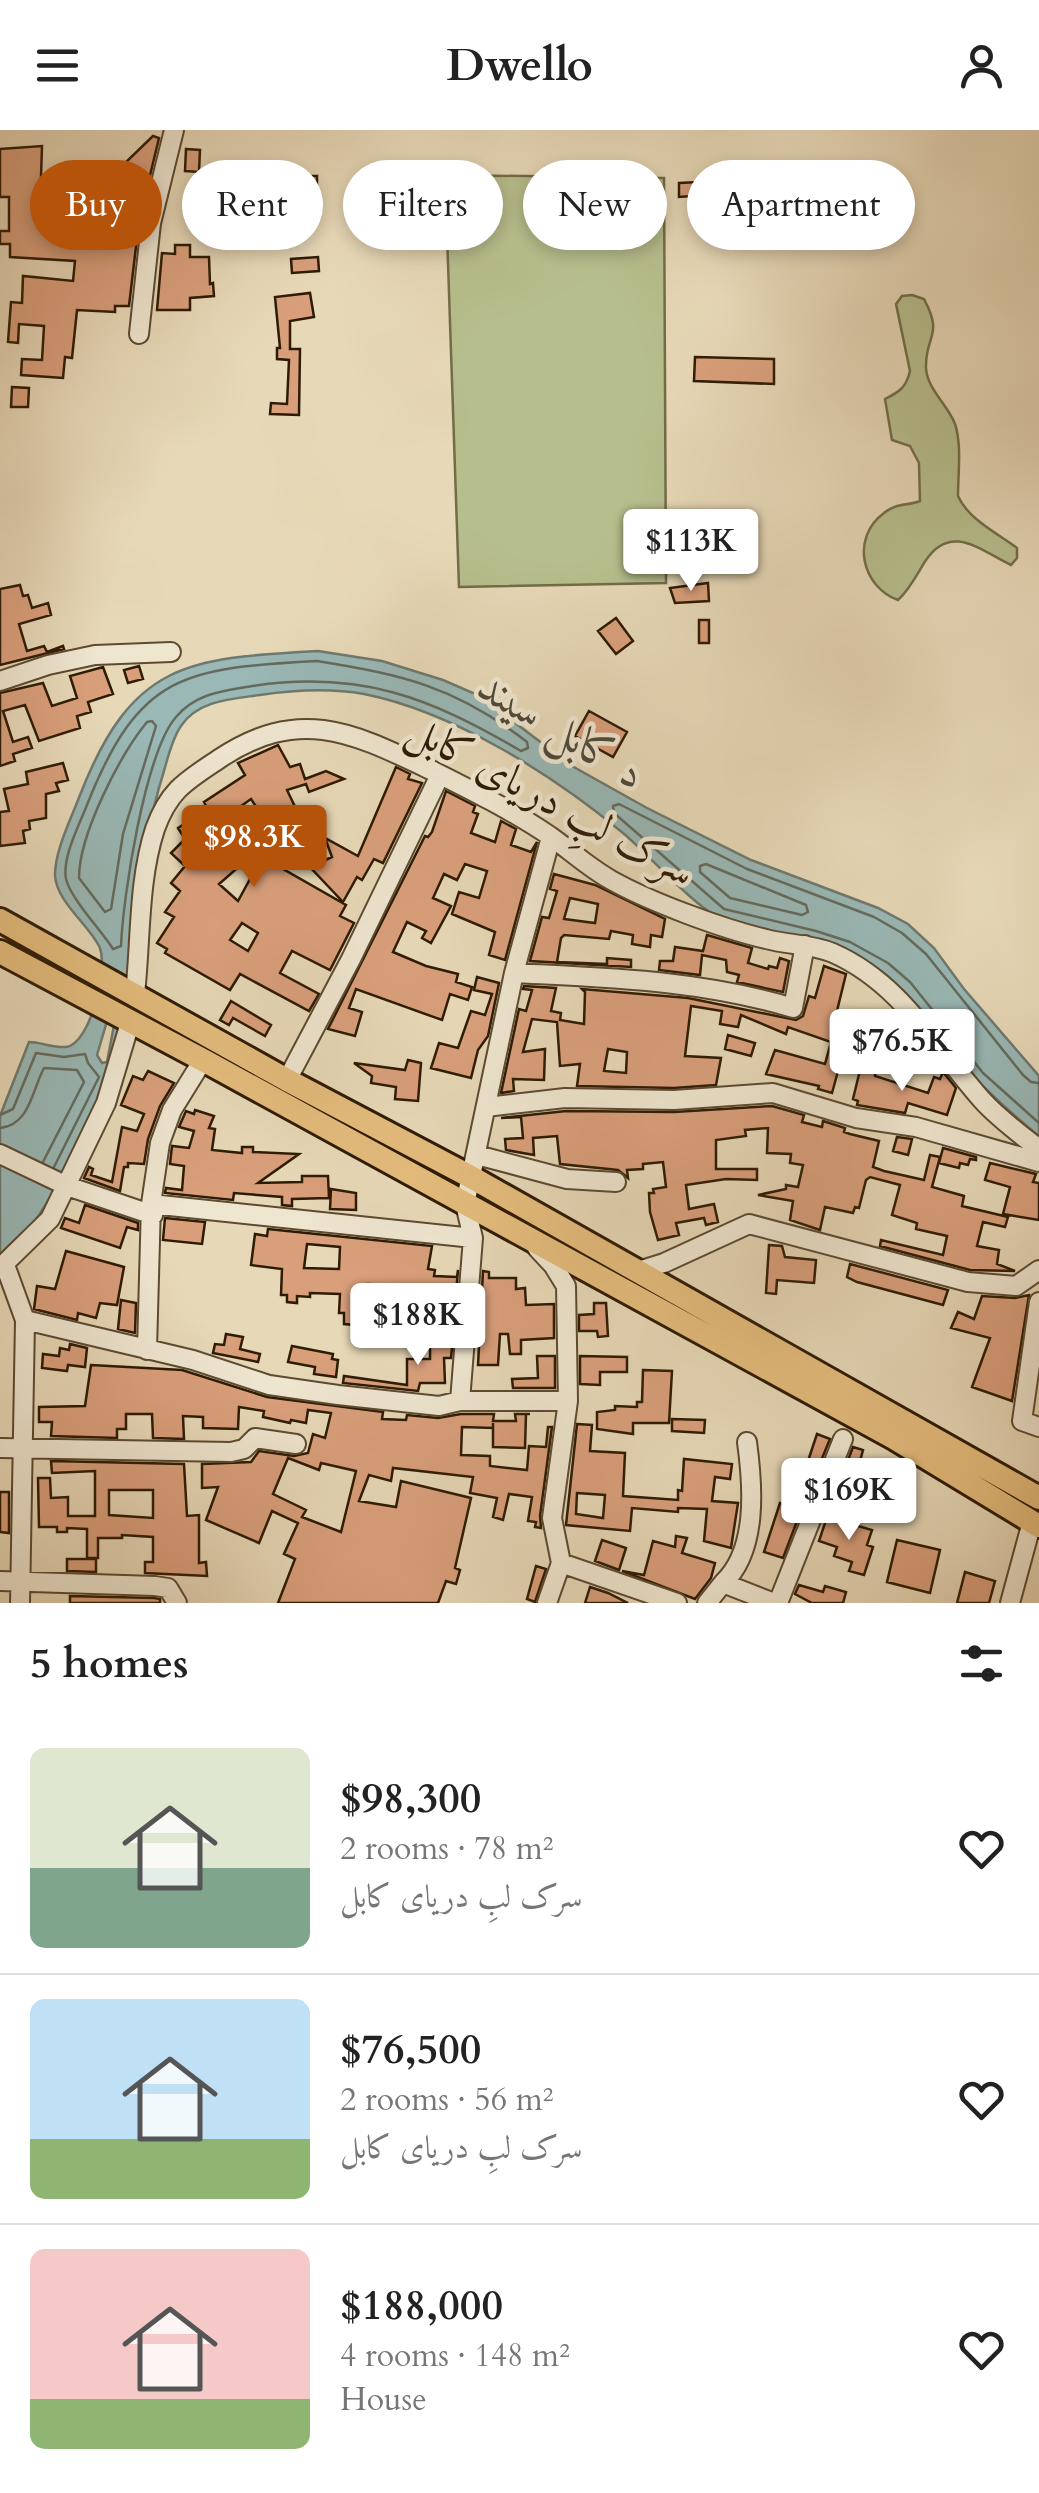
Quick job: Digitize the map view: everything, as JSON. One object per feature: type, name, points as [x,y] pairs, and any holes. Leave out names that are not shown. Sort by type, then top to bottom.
[{"type":"main road","points":[[0,920],[287,1080],[474,1166],[638,1271],[1039,1498]]},
{"type":"main road","points":[[0,952],[894,1438],[1036,1524]]},
{"type":"street","points":[[139,334],[151,222],[174,130]]},
{"type":"street","points":[[0,682],[48,665],[95,655],[171,652]]},
{"type":"street","name":"سرک لبِ دریای کابل","points":[[134,993],[144,882],[154,831],[172,792],[226,754],[266,735],[282,730],[334,730],[363,738],[440,775],[551,837],[598,872],[665,904],[766,940],[833,953],[894,992],[984,1103],[1039,1150]]},
{"type":"street","points":[[287,1080],[440,775]]},
{"type":"street","points":[[460,1401],[472,1238],[465,1204],[514,972],[551,837]]},
{"type":"street","points":[[514,972],[664,980],[739,992],[793,1008],[805,945]]},
{"type":"street","points":[[20,1603],[10,1582],[21,1448],[25,1320],[2,1266],[50,1220],[63,1184],[106,1103],[128,1022]]},
{"type":"street","points":[[148,1350],[152,1210],[160,1142],[172,1110],[204,1060]]},
{"type":"street","points":[[486,1106],[565,1098],[674,1100],[773,1093],[856,1118],[916,1127],[1039,1162]]},
{"type":"street","points":[[0,1154],[63,1184],[152,1210],[472,1238]]},
{"type":"street","points":[[474,1166],[616,1182]]},
{"type":"street","points":[[638,1271],[664,1264],[748,1224],[968,1282],[1016,1286],[1039,1270]]},
{"type":"street","points":[[526,1236],[553,1264],[566,1286],[568,1401],[552,1518],[561,1563],[547,1603]]},
{"type":"street","points":[[1039,1302],[1022,1421],[1039,1427]]},
{"type":"street","points":[[25,1320],[269,1384],[439,1406],[460,1401],[568,1401]]},
{"type":"street","points":[[0,1448],[231,1452],[244,1449],[255,1438],[296,1444]]},
{"type":"street","points":[[723,1583],[776,1603],[843,1439]]},
{"type":"street","points":[[707,1603],[738,1569],[754,1496],[748,1442]]},
{"type":"street","points":[[1010,1603],[1036,1524]]},
{"type":"street","points":[[561,1563],[677,1603]]},
{"type":"street","points":[[10,1582],[154,1586],[168,1588],[177,1603]]},
{"type":"green space","points":[[503,176],[523,176],[523,250],[664,250],[666,583],[459,587],[448,250],[503,250]]},
{"type":"green space","points":[[902,296],[924,299],[933,321],[926,357],[927,376],[957,432],[958,496],[976,519],[1017,548],[1017,558],[1011,565],[966,543],[945,543],[926,560],[898,600],[876,584],[865,561],[864,548],[873,523],[884,513],[920,501],[919,463],[910,446],[892,440],[885,399],[901,389],[910,371],[896,304]]},
{"type":"water","points":[[318,651],[382,661],[443,680],[480,696],[572,766],[647,808],[751,860],[878,908],[908,924],[934,948],[1039,1076],[1039,1136],[973,1076],[885,974],[858,957],[828,946],[719,918],[595,811],[501,748],[433,715],[364,694],[325,690],[273,693],[206,706],[188,717],[175,737],[149,834],[117,1054],[92,1118],[59,1184],[0,1264],[0,1116],[29,1042],[61,1047],[75,1043],[90,1019],[100,986],[99,946],[66,903],[55,875],[61,845],[80,795],[121,717],[144,693],[169,676],[199,665]],"holes":[[[117,1010],[107,1062],[102,1063],[97,1055],[110,1011]]]},
{"type":"building","points":[[153,136],[159,138],[154,160],[128,160]]},
{"type":"building","points":[[42,146],[42,160],[30,160],[30,250],[136,250],[129,306],[115,306],[115,312],[77,310],[72,358],[65,357],[63,378],[21,375],[22,359],[42,360],[44,326],[19,324],[18,343],[8,342],[11,302],[22,303],[23,276],[73,281],[75,261],[10,257],[10,244],[0,244],[0,231],[9,231],[9,197],[0,197],[0,149]]},
{"type":"building","points":[[186,149],[200,150],[200,160],[186,160]]},
{"type":"building","points":[[679,183],[687,183],[687,196],[679,197]]},
{"type":"building","points":[[175,245],[182,245],[182,250],[190,250],[190,257],[209,257],[214,296],[190,298],[190,310],[157,310],[162,253],[175,254]]},
{"type":"building","points":[[318,257],[319,271],[292,273],[291,259]]},
{"type":"building","points":[[310,293],[314,317],[290,321],[290,349],[300,349],[299,415],[270,414],[271,403],[287,404],[289,360],[277,359],[280,348],[275,297]]},
{"type":"building","points":[[695,357],[774,359],[774,384],[694,381]]},
{"type":"building","points":[[12,387],[29,388],[28,407],[11,407]]},
{"type":"building","points":[[708,583],[709,601],[675,603],[670,588]]},
{"type":"building","points":[[20,585],[32,608],[48,603],[51,615],[19,624],[27,651],[44,646],[47,652],[63,646],[64,649],[0,665],[0,589]]},
{"type":"building","points":[[616,618],[633,641],[616,654],[598,631]]},
{"type":"building","points":[[699,620],[709,620],[709,643],[699,643]]},
{"type":"building","points":[[139,666],[143,679],[128,683],[124,670]]},
{"type":"building","points":[[103,667],[113,694],[88,702],[91,712],[77,716],[80,728],[39,741],[25,705],[3,711],[13,742],[28,737],[32,748],[13,754],[15,761],[0,766],[0,693],[43,683],[52,706],[77,698],[70,676]]},
{"type":"building","points":[[589,711],[627,732],[613,757],[575,736]]},
{"type":"building","points":[[278,745],[290,767],[300,764],[305,779],[326,771],[344,779],[309,792],[306,784],[287,790],[311,840],[297,853],[291,847],[271,862],[346,905],[340,916],[354,923],[330,970],[292,951],[280,973],[319,994],[309,1011],[240,974],[230,990],[165,953],[167,949],[157,943],[174,917],[165,912],[180,891],[171,883],[185,866],[171,853],[185,839],[178,828],[187,822],[202,849],[210,844],[219,861],[245,838],[241,830],[263,817],[251,799],[223,819],[227,825],[218,830],[204,802],[245,775],[238,763]],"holes":[[[272,838],[256,868],[238,901],[219,884]],[[242,923],[258,933],[248,951],[230,940]]]},
{"type":"building","points":[[63,763],[68,780],[56,783],[59,791],[46,794],[46,818],[29,821],[30,829],[23,831],[25,843],[0,846],[0,812],[9,811],[4,789],[28,784],[26,772]]},
{"type":"building","points":[[396,767],[410,774],[408,779],[422,783],[383,863],[374,859],[362,880],[357,877],[343,902],[309,866],[317,852],[321,862],[332,857],[325,838],[358,856]]},
{"type":"building","points":[[446,791],[475,806],[473,812],[478,814],[471,833],[495,842],[501,821],[516,829],[511,845],[531,852],[537,842],[505,960],[489,955],[495,932],[452,914],[459,892],[479,898],[487,871],[465,864],[457,880],[444,874],[433,898],[451,906],[431,943],[422,938],[426,931],[407,922],[393,952],[458,974],[456,982],[472,987],[468,1000],[450,994],[442,1020],[356,989],[349,1008],[362,1012],[355,1036],[328,1029],[425,836],[432,832]]},
{"type":"building","points":[[554,874],[595,885],[665,919],[662,937],[651,935],[650,947],[632,944],[633,935],[611,931],[609,939],[564,935],[561,938],[557,962],[607,964],[607,958],[631,960],[631,967],[530,961],[542,917],[549,918],[557,891],[550,889]],"holes":[[[570,898],[598,904],[595,923],[564,919]]]},
{"type":"building","points":[[707,935],[752,948],[748,963],[768,969],[777,968],[780,958],[789,961],[783,992],[737,982],[739,975],[727,972],[726,960],[702,955],[700,975],[659,970],[660,961],[673,961],[675,947],[703,951]]},
{"type":"building","points":[[824,966],[846,974],[836,1015],[852,1020],[832,1093],[818,1089],[819,1086],[766,1074],[775,1050],[825,1064],[831,1042],[788,1027],[786,1034],[741,1015],[738,1027],[720,1024],[722,1011],[691,1006],[685,1056],[721,1058],[716,1085],[577,1086],[580,1064],[560,1066],[557,1022],[532,1019],[523,1052],[545,1049],[544,1080],[513,1079],[514,1091],[501,1093],[519,1009],[526,1011],[532,990],[523,989],[524,986],[556,988],[551,1011],[561,1013],[560,1020],[584,1024],[582,989],[688,998],[796,1020],[803,1016],[809,996],[815,998]],"holes":[[[608,1049],[627,1052],[626,1073],[604,1071]]]},
{"type":"building","points":[[477,977],[499,983],[488,1036],[478,1050],[471,1078],[431,1068],[439,1043],[458,1048],[471,1011],[485,1015],[492,994],[474,990]]},
{"type":"building","points":[[231,1001],[271,1025],[265,1036],[233,1018],[229,1025],[220,1020]]},
{"type":"building","points":[[728,1035],[755,1043],[751,1056],[725,1049]]},
{"type":"building","points":[[408,1060],[421,1063],[418,1101],[395,1099],[396,1087],[371,1083],[372,1076],[354,1063],[405,1070]]},
{"type":"building","points":[[861,1066],[876,1070],[875,1076],[928,1093],[934,1077],[940,1079],[943,1072],[956,1088],[947,1115],[908,1103],[905,1113],[857,1105],[858,1101],[853,1099]]},
{"type":"building","points":[[148,1071],[174,1083],[160,1106],[144,1164],[128,1163],[124,1167],[120,1191],[84,1178],[89,1167],[93,1169],[91,1175],[112,1182],[122,1127],[137,1131],[144,1114],[121,1105],[133,1076],[143,1080]]},
{"type":"building","points":[[772,1106],[804,1115],[802,1122],[822,1127],[823,1121],[845,1128],[844,1132],[879,1141],[873,1167],[884,1171],[924,1180],[930,1155],[940,1157],[932,1187],[964,1196],[962,1206],[1008,1217],[1005,1227],[983,1222],[977,1246],[999,1250],[997,1264],[1015,1271],[970,1270],[880,1246],[881,1240],[943,1255],[947,1236],[916,1229],[917,1223],[892,1215],[900,1185],[870,1177],[859,1208],[855,1207],[853,1213],[825,1207],[820,1230],[790,1220],[793,1201],[758,1195],[786,1189],[786,1185],[798,1187],[803,1165],[790,1163],[791,1154],[767,1153],[768,1128],[745,1130],[746,1136],[716,1140],[716,1169],[757,1169],[757,1180],[726,1179],[686,1185],[689,1209],[714,1204],[718,1222],[706,1225],[704,1218],[676,1223],[679,1235],[658,1240],[649,1193],[666,1187],[663,1162],[627,1170],[628,1178],[618,1170],[560,1164],[557,1136],[533,1138],[534,1155],[506,1150],[505,1139],[523,1138],[521,1117],[501,1118],[566,1111],[674,1112]]},
{"type":"building","points":[[195,1110],[214,1116],[209,1128],[215,1129],[212,1150],[242,1153],[242,1147],[253,1147],[253,1152],[299,1154],[258,1183],[302,1182],[302,1176],[328,1176],[329,1198],[292,1199],[292,1206],[282,1205],[282,1197],[234,1193],[233,1200],[165,1193],[166,1188],[182,1190],[184,1166],[170,1164],[172,1146],[189,1148],[194,1131],[179,1127],[186,1111],[194,1114]]},
{"type":"building","points":[[897,1137],[912,1139],[908,1155],[893,1151]]},
{"type":"building","points":[[943,1148],[976,1160],[970,1159],[968,1165],[960,1163],[959,1168],[939,1163]]},
{"type":"building","points":[[990,1163],[1036,1174],[1033,1182],[1039,1183],[1039,1220],[1003,1214],[1010,1187],[985,1180]]},
{"type":"building","points":[[331,1189],[356,1193],[356,1210],[330,1209]]},
{"type":"building","points":[[85,1205],[138,1223],[138,1230],[127,1227],[120,1248],[61,1228],[65,1218],[79,1223]]},
{"type":"building","points":[[165,1218],[205,1222],[202,1244],[163,1240]]},
{"type":"building","points":[[268,1229],[432,1246],[428,1269],[435,1270],[434,1276],[457,1277],[458,1270],[456,1293],[368,1284],[367,1305],[417,1309],[414,1338],[408,1338],[407,1347],[394,1345],[395,1338],[354,1334],[355,1325],[344,1324],[344,1313],[339,1313],[340,1294],[310,1293],[310,1297],[297,1296],[297,1303],[287,1302],[287,1295],[281,1295],[282,1269],[251,1265],[255,1234],[267,1236]],"holes":[[[307,1244],[340,1247],[339,1269],[304,1268]]]},
{"type":"building","points":[[769,1245],[782,1246],[785,1257],[816,1260],[814,1283],[777,1280],[776,1294],[766,1293]]},
{"type":"building","points":[[66,1251],[124,1267],[117,1305],[100,1303],[96,1318],[78,1313],[77,1320],[34,1309],[37,1286],[55,1289]]},
{"type":"building","points":[[850,1264],[948,1290],[943,1305],[857,1282],[847,1277]]},
{"type":"building","points":[[483,1271],[489,1272],[489,1278],[516,1278],[516,1289],[525,1288],[526,1305],[554,1304],[554,1338],[521,1340],[521,1354],[510,1354],[508,1334],[500,1334],[498,1365],[478,1365]]},
{"type":"building","points":[[1029,1295],[1012,1401],[972,1387],[990,1338],[951,1328],[958,1312],[974,1319],[982,1296]]},
{"type":"building","points":[[121,1300],[136,1303],[135,1333],[118,1329]]},
{"type":"building","points":[[594,1303],[606,1303],[608,1336],[598,1337],[597,1331],[579,1331],[579,1315],[594,1314]]},
{"type":"building","points":[[226,1334],[243,1337],[240,1349],[260,1354],[258,1362],[213,1353],[215,1344],[224,1345]]},
{"type":"building","points":[[430,1337],[453,1338],[451,1358],[444,1358],[445,1383],[420,1383],[418,1391],[343,1383],[344,1376],[407,1385],[407,1359],[430,1359]]},
{"type":"building","points":[[70,1344],[87,1348],[85,1367],[68,1365],[67,1371],[42,1368],[43,1354],[59,1356],[60,1348],[69,1350]]},
{"type":"building","points":[[292,1346],[333,1354],[332,1359],[338,1360],[336,1377],[314,1374],[315,1367],[288,1362]]},
{"type":"building","points":[[537,1356],[555,1356],[555,1388],[513,1388],[512,1379],[538,1378]]},
{"type":"building","points":[[580,1356],[627,1357],[627,1372],[600,1372],[600,1385],[580,1384]]},
{"type":"building","points":[[91,1365],[182,1370],[267,1397],[383,1412],[382,1419],[494,1414],[493,1421],[516,1421],[515,1414],[526,1414],[525,1448],[493,1447],[493,1428],[462,1427],[461,1455],[490,1456],[490,1466],[527,1470],[529,1446],[546,1447],[548,1427],[552,1427],[541,1528],[528,1521],[532,1497],[509,1494],[503,1520],[493,1517],[497,1498],[470,1493],[473,1477],[393,1468],[391,1481],[369,1475],[359,1501],[396,1507],[401,1481],[471,1498],[455,1568],[460,1570],[456,1584],[446,1581],[438,1603],[278,1603],[295,1559],[284,1554],[298,1523],[272,1511],[259,1543],[206,1520],[218,1487],[202,1488],[202,1464],[251,1462],[259,1451],[294,1456],[308,1453],[313,1434],[325,1438],[331,1413],[308,1410],[306,1423],[290,1423],[263,1417],[264,1411],[239,1407],[238,1429],[203,1428],[203,1417],[183,1416],[184,1439],[153,1438],[152,1414],[126,1414],[126,1429],[117,1429],[117,1438],[51,1436],[52,1422],[39,1422],[39,1407],[85,1406]],"holes":[[[288,1458],[319,1470],[321,1463],[356,1471],[341,1532],[302,1517],[306,1510],[273,1494]]]},
{"type":"building","points":[[643,1370],[672,1371],[669,1423],[633,1423],[633,1434],[597,1429],[597,1412],[615,1410],[615,1406],[637,1407],[637,1402],[642,1402]]},
{"type":"building","points":[[672,1419],[705,1420],[704,1433],[672,1431]]},
{"type":"building","points":[[577,1424],[592,1425],[590,1451],[625,1453],[623,1496],[678,1500],[684,1459],[732,1464],[730,1479],[715,1477],[712,1501],[738,1503],[731,1548],[704,1541],[707,1509],[678,1508],[678,1512],[632,1508],[630,1531],[566,1525]],"holes":[[[577,1493],[605,1495],[603,1518],[576,1514]]]},
{"type":"building","points":[[817,1434],[830,1439],[816,1473],[805,1470]]},
{"type":"building","points":[[853,1447],[863,1450],[854,1484],[865,1487],[860,1501],[835,1494]]},
{"type":"building","points":[[51,1461],[184,1464],[187,1516],[199,1515],[199,1563],[206,1562],[207,1576],[145,1573],[145,1562],[153,1562],[153,1537],[98,1538],[98,1558],[87,1558],[87,1529],[57,1532],[57,1527],[39,1527],[38,1478],[50,1478],[51,1498],[68,1497],[68,1516],[95,1516],[95,1471],[52,1473]],"holes":[[[109,1490],[153,1490],[153,1518],[109,1515]]]},
{"type":"building","points":[[792,1465],[803,1469],[797,1486],[786,1483]]},
{"type":"building","points":[[0,1492],[9,1492],[9,1533],[0,1532]]},
{"type":"building","points":[[780,1503],[802,1508],[783,1558],[764,1552]]},
{"type":"building","points":[[827,1517],[872,1530],[867,1545],[873,1547],[864,1575],[849,1571],[852,1562],[834,1556],[837,1547],[819,1541]]},
{"type":"building","points":[[676,1536],[687,1538],[682,1553],[715,1563],[711,1578],[695,1599],[622,1571],[644,1575],[653,1541],[675,1547]]},
{"type":"building","points":[[602,1540],[626,1548],[619,1570],[595,1561]]},
{"type":"building","points":[[897,1540],[940,1550],[930,1593],[887,1582]]},
{"type":"building","points":[[67,1559],[96,1559],[96,1572],[67,1571]]},
{"type":"building","points":[[536,1566],[546,1569],[535,1602],[527,1599]]},
{"type":"building","points":[[965,1572],[995,1581],[989,1603],[957,1603]]},
{"type":"building","points":[[799,1585],[823,1592],[825,1586],[846,1592],[843,1603],[812,1603],[795,1594]]},
{"type":"building","points":[[590,1587],[608,1593],[628,1603],[585,1603]]},
{"type":"building","points":[[70,1596],[154,1598],[160,1599],[160,1603],[70,1603]]},
{"type":"water label","name":"د کابل سيند","points":[[563,729]]}]
